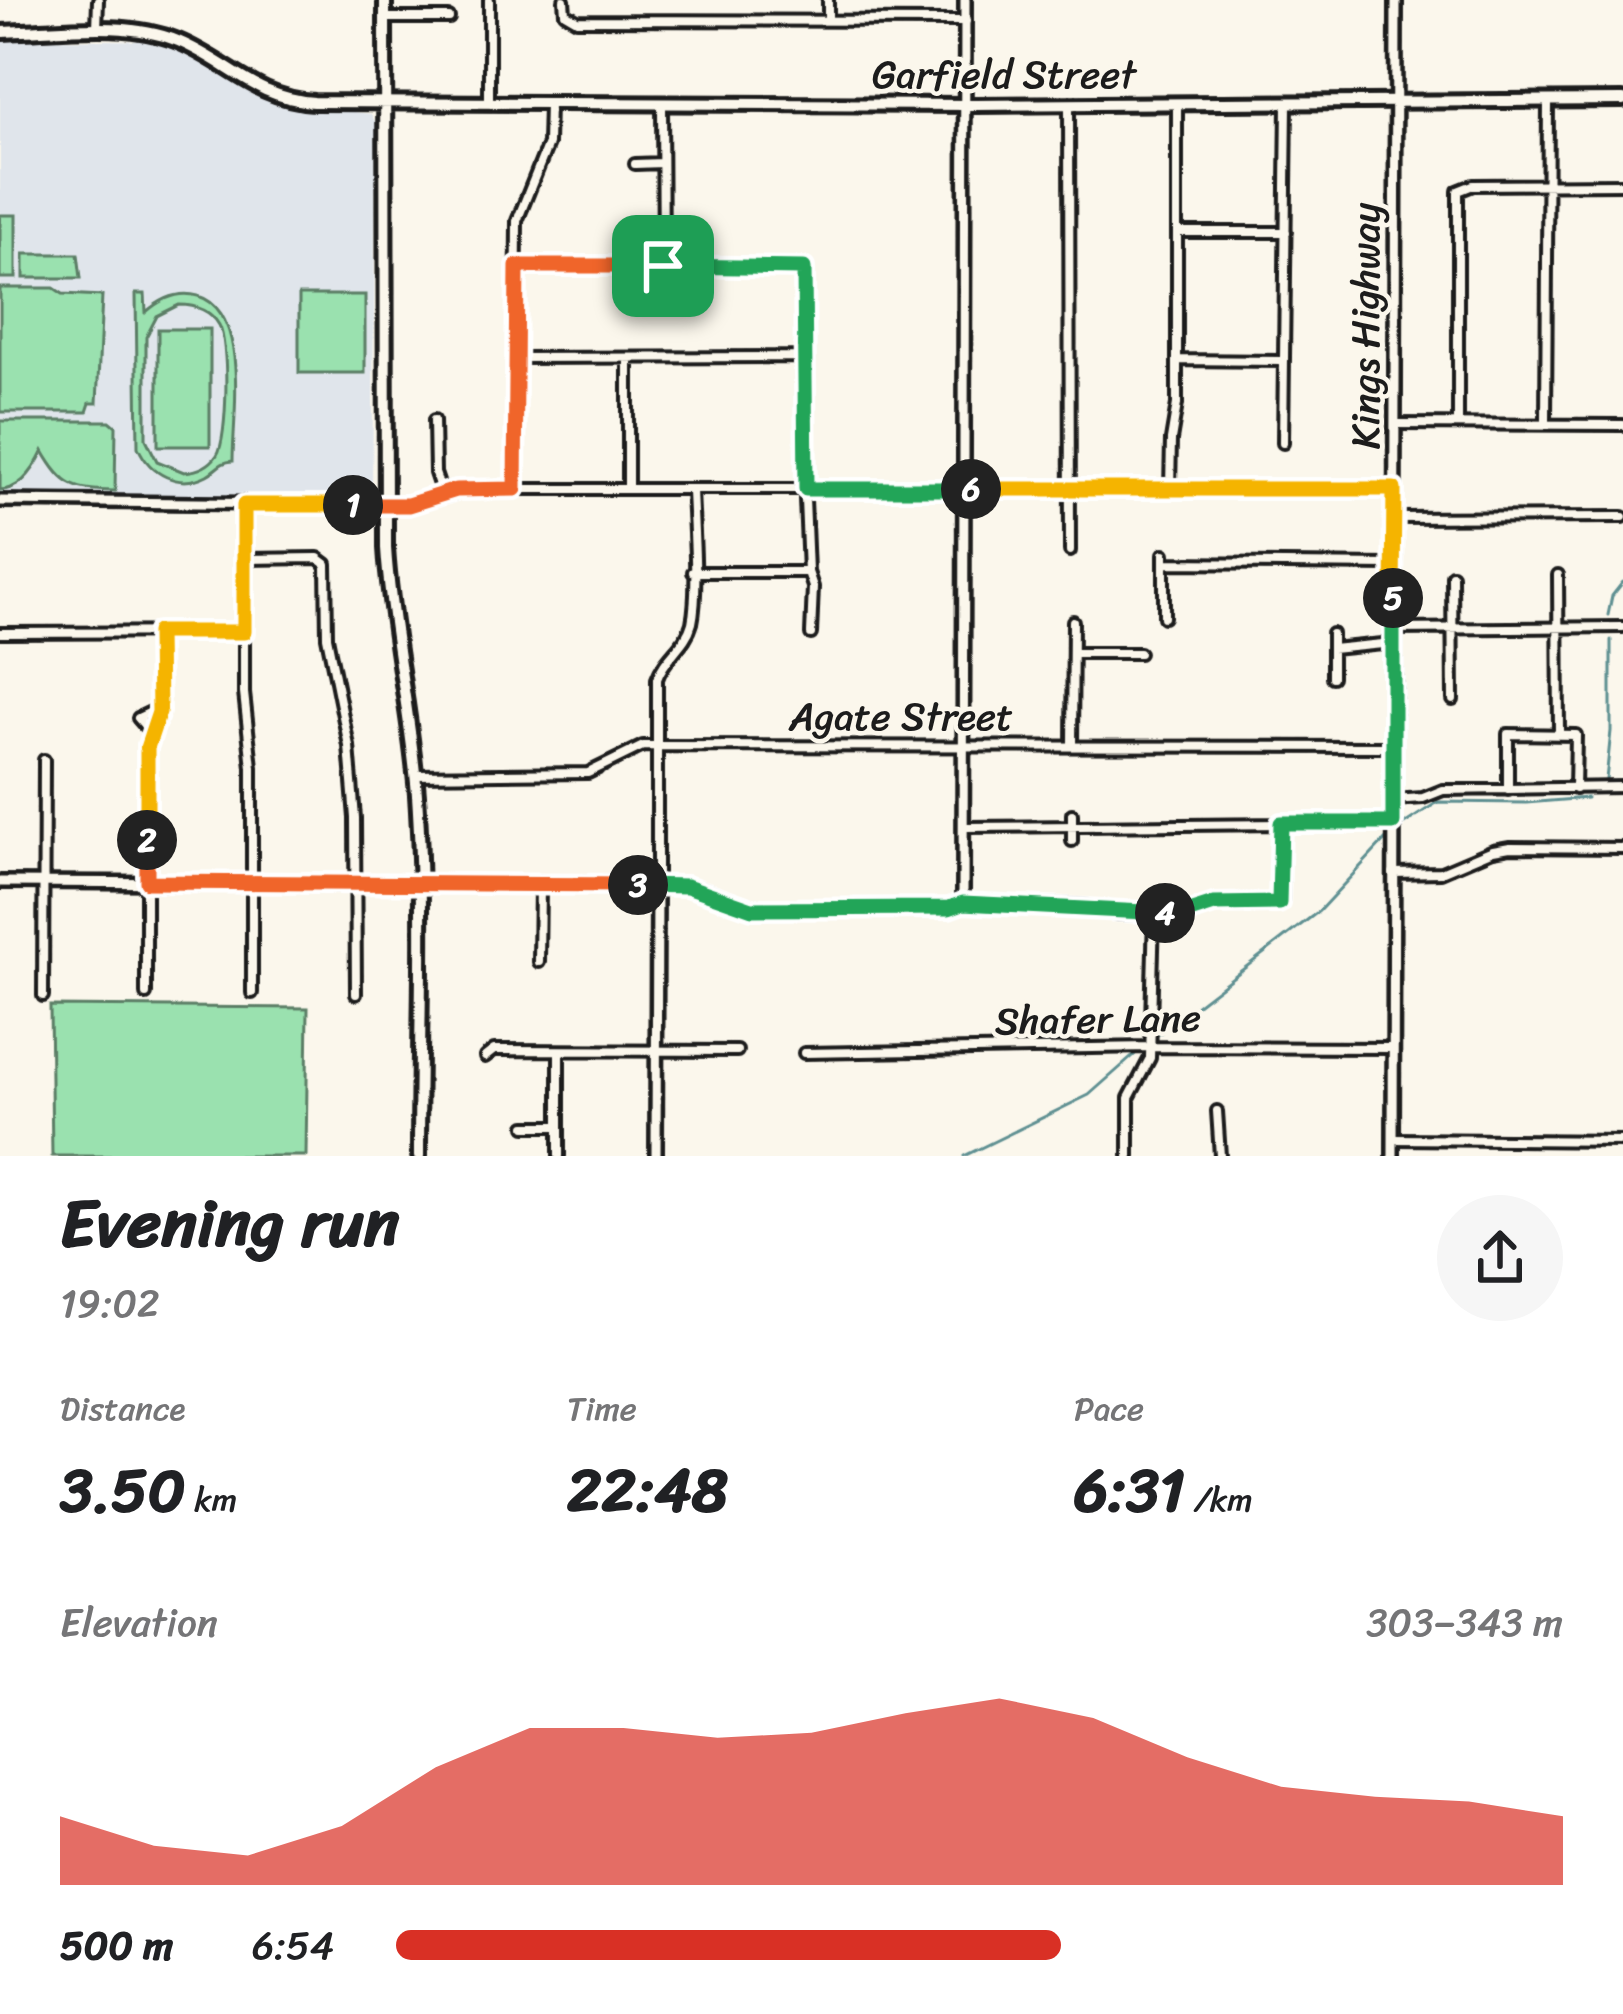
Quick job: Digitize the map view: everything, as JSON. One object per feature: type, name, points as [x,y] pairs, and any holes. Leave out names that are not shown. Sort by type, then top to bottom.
[{"type":"main road","points":[[386,0],[386,506],[392,625],[415,775],[420,884],[419,1156]]},
{"type":"main road","name":"Garfield Street","points":[[0,32],[139,31],[178,41],[279,97],[314,102],[966,105],[1623,100]]},
{"type":"street","points":[[98,0],[98,30]]},
{"type":"street","points":[[488,0],[489,102]]},
{"type":"street","points":[[564,0],[565,14],[578,20],[966,21]]},
{"type":"street","points":[[828,0],[828,20]]},
{"type":"street","points":[[963,903],[965,0]]},
{"type":"street","name":"Kings Highway","points":[[1393,1156],[1396,0]]},
{"type":"street","points":[[385,18],[449,17]]},
{"type":"street","points":[[1546,423],[1548,101]]},
{"type":"street","points":[[515,489],[518,214],[548,144],[549,102]]},
{"type":"street","points":[[662,102],[663,266]]},
{"type":"street","points":[[1069,104],[1070,551]]},
{"type":"street","points":[[1171,488],[1177,360],[1177,104]]},
{"type":"street","points":[[1283,442],[1287,104]]},
{"type":"street","points":[[635,164],[662,163]]},
{"type":"street","points":[[1458,424],[1457,198],[1462,188],[1623,184]]},
{"type":"street","points":[[1177,232],[1286,232]]},
{"type":"street","points":[[517,266],[804,268],[812,634]]},
{"type":"street","points":[[517,358],[806,357]]},
{"type":"street","points":[[628,358],[628,489]]},
{"type":"street","points":[[1177,360],[1282,361]]},
{"type":"street","points":[[434,419],[435,473],[442,494]]},
{"type":"street","points":[[1395,424],[1623,425]]},
{"type":"street","points":[[0,501],[386,506],[470,489],[1394,489]]},
{"type":"street","points":[[656,1156],[658,679],[691,627],[692,489]]},
{"type":"street","points":[[244,505],[244,693],[252,767],[252,993]]},
{"type":"street","points":[[1394,518],[1623,517]]},
{"type":"street","points":[[1164,617],[1164,558],[1392,566]]},
{"type":"street","points":[[244,559],[324,561],[327,637],[352,776],[356,994]]},
{"type":"street","points":[[693,572],[808,572]]},
{"type":"street","points":[[1452,575],[1453,700]]},
{"type":"street","points":[[1558,575],[1558,734]]},
{"type":"street","points":[[1072,746],[1073,621]]},
{"type":"street","points":[[1393,629],[1623,628]]},
{"type":"street","points":[[146,994],[147,748],[159,708],[158,632]]},
{"type":"street","points":[[0,633],[244,632]]},
{"type":"street","points":[[1332,634],[1332,677]]},
{"type":"street","points":[[1332,649],[1394,643]]},
{"type":"street","points":[[1073,653],[1139,653]]},
{"type":"street","points":[[152,733],[138,718],[159,708]]},
{"type":"street","points":[[1508,790],[1508,734],[1576,735],[1575,789]]},
{"type":"street","name":"Agate Street","points":[[415,775],[588,773],[631,749],[657,746],[1394,747]]},
{"type":"street","points":[[44,760],[44,996]]},
{"type":"street","points":[[1394,800],[1424,798],[1443,790],[1623,787]]},
{"type":"street","points":[[1072,814],[1072,841]]},
{"type":"street","points":[[0,882],[657,885],[700,889],[752,909],[949,908],[963,903],[1084,907],[1118,914],[1186,913],[1214,904],[1281,901],[1281,823]]},
{"type":"street","points":[[965,827],[1393,823]]},
{"type":"street","points":[[1394,873],[1441,872],[1510,847],[1623,848]]},
{"type":"street","points":[[539,962],[540,885]]},
{"type":"street","points":[[1129,1156],[1129,1098],[1148,1068],[1154,914]]},
{"type":"street","name":"Shafer Lane","points":[[804,1054],[1393,1048]]},
{"type":"street","points":[[485,1057],[494,1050],[737,1052]]},
{"type":"street","points":[[559,1051],[559,1156]]},
{"type":"street","points":[[1216,1111],[1220,1156]]},
{"type":"street","points":[[526,1126],[559,1126]]},
{"type":"street","points":[[1393,1139],[1623,1141]]},
{"type":"shaded area","points":[[0,38],[150,41],[185,53],[273,103],[371,114],[376,123],[372,493],[363,497],[0,495]]},
{"type":"green space","points":[[0,215],[16,215],[16,278],[0,278]]},
{"type":"green space","points":[[24,254],[78,254],[81,278],[24,278]]},
{"type":"green space","points":[[0,288],[54,288],[63,294],[102,296],[97,403],[90,403],[87,412],[0,412]]},
{"type":"green space","points":[[136,294],[145,294],[146,312],[170,297],[198,296],[214,306],[232,343],[233,461],[196,479],[176,480],[157,472],[138,447]],"holes":[[[179,305],[207,312],[219,325],[226,390],[217,455],[203,468],[184,472],[157,461],[146,439],[146,337],[157,316]]]},
{"type":"green space","points":[[299,295],[365,295],[365,373],[299,373]]},
{"type":"green space","points":[[158,329],[210,329],[210,446],[158,446]]},
{"type":"green space","points":[[0,421],[110,421],[116,426],[115,491],[90,490],[64,480],[43,451],[21,482],[0,490]]},
{"type":"green space","points":[[50,1006],[308,1008],[306,1156],[52,1156]]},
{"type":"waterway","points":[[1608,615],[1612,596],[1623,582]]},
{"type":"waterway","points":[[1606,780],[1611,640]]},
{"type":"waterway","points":[[1398,828],[1438,802],[1587,798]]},
{"type":"waterway","points":[[1152,1039],[1319,911],[1386,839]]},
{"type":"waterway","points":[[964,1156],[1089,1095],[1140,1050]]},
{"type":"route","points":[[517,266],[663,266],[804,268],[806,489],[1394,489],[1393,823],[1281,823],[1279,903],[1214,904],[1186,913],[1118,914],[1084,907],[963,903],[955,908],[752,909],[700,889],[675,885],[147,882],[147,748],[159,712],[158,632],[244,632],[244,505],[408,505],[456,490],[515,489],[517,266]]}]
